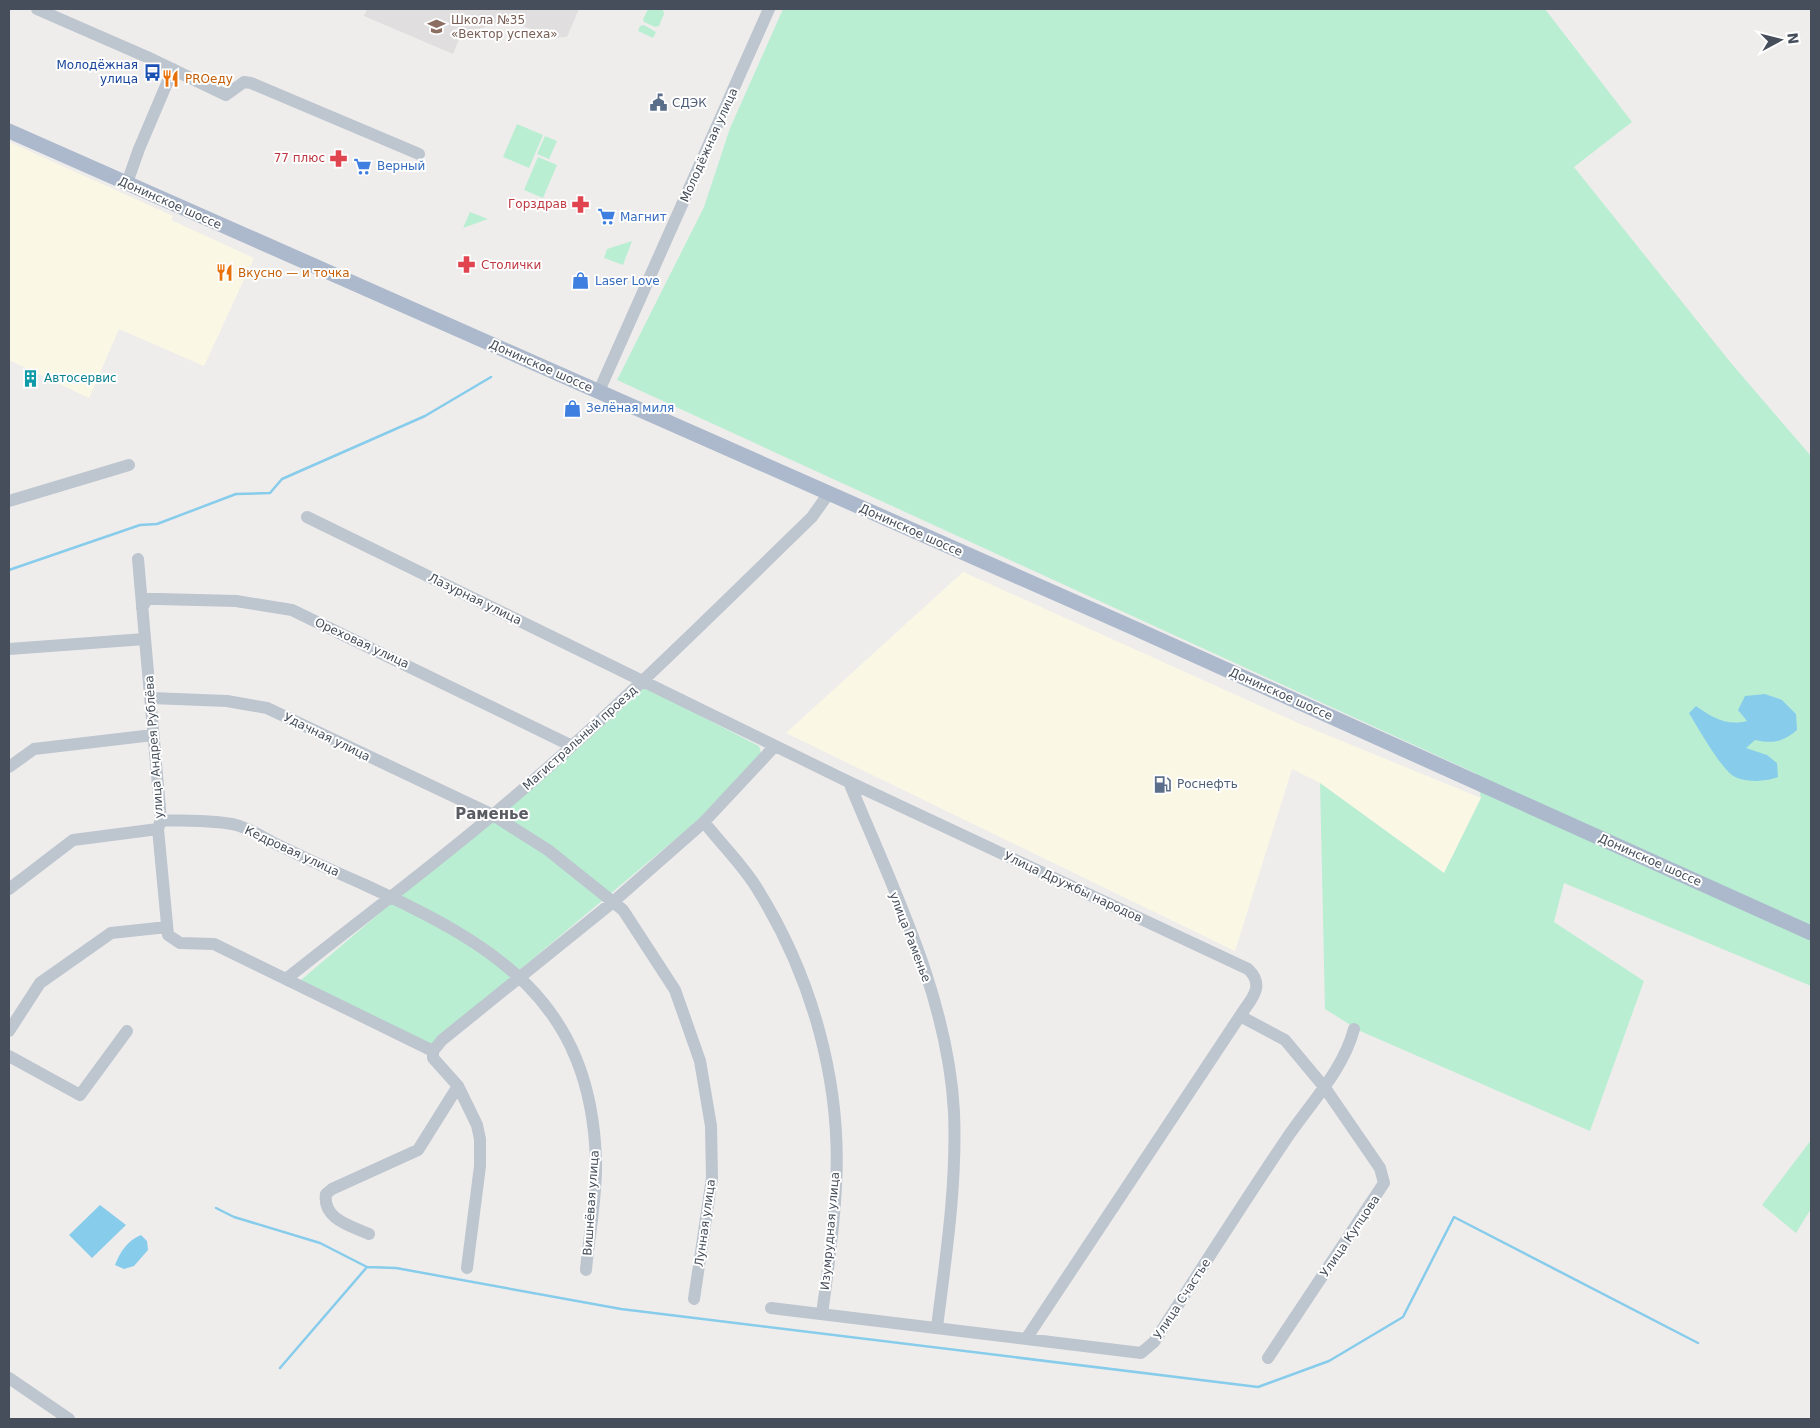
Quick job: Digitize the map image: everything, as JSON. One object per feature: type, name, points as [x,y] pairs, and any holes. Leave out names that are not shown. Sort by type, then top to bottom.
[{"type":"main road","name":"Донинское шоссе","points":[[9,131],[830,494],[1811,933]]},
{"type":"street","points":[[37,9],[174,69],[226,95],[244,82],[251,83],[419,154]]},
{"type":"street","name":"Молодёжная улица","points":[[599,392],[770,9]]},
{"type":"street","points":[[127,183],[174,69]]},
{"type":"street","points":[[9,501],[129,465]]},
{"type":"street","name":"Магистральный проезд","points":[[286,978],[493,815],[572,746],[642,682],[812,517],[830,494]]},
{"type":"street","name":"Лазурная улица","points":[[307,517],[642,682]]},
{"type":"street","name":"улица Андрея Рублёва","points":[[138,559],[151,698],[167,931]]},
{"type":"street","name":"Ореховая улица","points":[[142,608],[147,599],[158,598],[236,601],[292,610],[572,746]]},
{"type":"street","points":[[9,649],[145,639]]},
{"type":"street","points":[[642,682],[849,782]]},
{"type":"street","name":"Удачная улица","points":[[151,698],[227,701],[267,708],[493,815],[548,850],[613,902]]},
{"type":"street","points":[[9,767],[34,749],[153,735]]},
{"type":"street","points":[[467,1268],[481,1149],[477,1125],[458,1086],[434,1058],[434,1051],[442,1040],[613,902],[704,822],[774,747]]},
{"type":"street","name":"Улица Дружбы народов","points":[[849,782],[1248,970],[1256,976],[1258,984],[1240,1016],[1026,1339]]},
{"type":"street","name":"улица Раменье","points":[[849,782],[926,975],[939,1019],[947,1063],[954,1111],[953,1198],[937,1328]]},
{"type":"street","name":"Изумрудная улица","points":[[704,822],[757,888],[785,936],[812,1004],[825,1049],[835,1126],[836,1184],[822,1314]]},
{"type":"street","name":"Кедровая улица","points":[[9,889],[73,840],[160,824],[236,825],[389,896],[475,943],[520,976]]},
{"type":"street","name":"Лунная улица","points":[[613,902],[623,910],[675,990],[700,1061],[711,1126],[712,1178],[694,1299]]},
{"type":"street","points":[[9,1031],[40,983],[111,933],[167,931],[180,944],[214,944],[434,1051]]},
{"type":"street","name":"Вишнёвая улица","points":[[520,976],[550,1011],[565,1034],[580,1066],[590,1100],[596,1164],[586,1270]]},
{"type":"street","points":[[1240,1016],[1285,1040],[1324,1088]]},
{"type":"street","name":"Улица Счастье","points":[[771,1308],[1141,1353],[1154,1342],[1290,1133],[1324,1088],[1349,1046],[1354,1029]]},
{"type":"street","points":[[9,1056],[80,1096],[127,1031]]},
{"type":"street","points":[[369,1234],[332,1216],[326,1207],[326,1194],[332,1189],[418,1150],[458,1086]]},
{"type":"street","name":"Улица Купцова","points":[[1268,1358],[1384,1183],[1380,1168],[1324,1088]]},
{"type":"street","points":[[9,1378],[69,1419]]},
{"type":"shaded area","name":"Школа №35 «Вектор успеха»","points":[[367,9],[579,9],[567,37],[551,38],[509,20],[461,34],[453,54],[364,16]]},
{"type":"shaded area","points":[[9,142],[173,216],[171,220],[254,258],[204,366],[119,329],[89,398],[9,360]]},
{"type":"shaded area","points":[[963,572],[1305,726],[1481,798],[1444,873],[1320,783],[1292,769],[1235,951],[786,733]]},
{"type":"green space","points":[[648,9],[663,10],[664,14],[659,26],[655,27],[644,22],[643,19]]},
{"type":"green space","points":[[783,9],[1545,9],[1632,122],[1574,167],[1731,363],[1811,456],[1811,986],[1564,883],[1554,922],[1644,981],[1590,1131],[1360,1031],[1325,1009],[1320,783],[1444,873],[1481,798],[1475,773],[617,380],[704,207],[730,128]]},
{"type":"green space","points":[[644,25],[656,32],[653,38],[638,31],[640,26]]},
{"type":"green space","points":[[517,124],[543,135],[529,168],[503,157]]},
{"type":"green space","points":[[545,136],[557,141],[549,159],[537,154]]},
{"type":"green space","points":[[538,157],[557,165],[543,198],[524,190]]},
{"type":"green space","points":[[470,212],[488,219],[463,228]]},
{"type":"green space","points":[[632,241],[623,265],[604,258],[607,249]]},
{"type":"green space","points":[[645,687],[759,746],[762,755],[703,816],[428,1047],[301,980]]},
{"type":"green space","points":[[1811,1140],[1811,1209],[1796,1233],[1762,1205]]},
{"type":"water","points":[[1765,694],[1782,700],[1796,714],[1797,730],[1778,741],[1755,740],[1746,748],[1767,755],[1777,763],[1778,777],[1761,781],[1737,778],[1721,763],[1689,713],[1696,706],[1726,722],[1747,721],[1738,710],[1745,696]]},
{"type":"water","points":[[100,1205],[126,1225],[92,1258],[69,1235]]},
{"type":"water","points":[[141,1235],[147,1241],[148,1250],[134,1266],[124,1269],[115,1265],[125,1247]]},
{"type":"waterway","points":[[9,570],[140,525],[157,524],[236,494],[270,493],[282,479],[425,416],[491,377]]},
{"type":"waterway","points":[[216,1208],[234,1217],[320,1243],[367,1267]]},
{"type":"waterway","points":[[280,1368],[367,1267],[396,1268],[621,1309],[1258,1387],[1329,1361],[1403,1317],[1454,1217],[1698,1343]]},
{"type":"place","name":"Школа №35 «Вектор успеха»","points":[[437,27]]},
{"type":"place","name":"Молодёжная улица","points":[[152,72]]},
{"type":"place","name":"PROеду","points":[[171,79]]},
{"type":"place","name":"СДЭК","points":[[658,103]]},
{"type":"place","name":"77 плюс","points":[[339,158]]},
{"type":"place","name":"Верный","points":[[363,166]]},
{"type":"place","name":"Горздрав","points":[[581,204]]},
{"type":"place","name":"Магнит","points":[[606,217]]},
{"type":"place","name":"Столички","points":[[467,265]]},
{"type":"place","name":"Вкусно — и точка","points":[[224,273]]},
{"type":"place","name":"Laser Love","points":[[581,281]]},
{"type":"place","name":"Автосервис","points":[[30,378]]},
{"type":"place","name":"Зелёная миля","points":[[572,408]]},
{"type":"place","name":"Роснефть","points":[[1163,784]]},
{"type":"district","name":"Раменье","points":[[492,814]]}]
